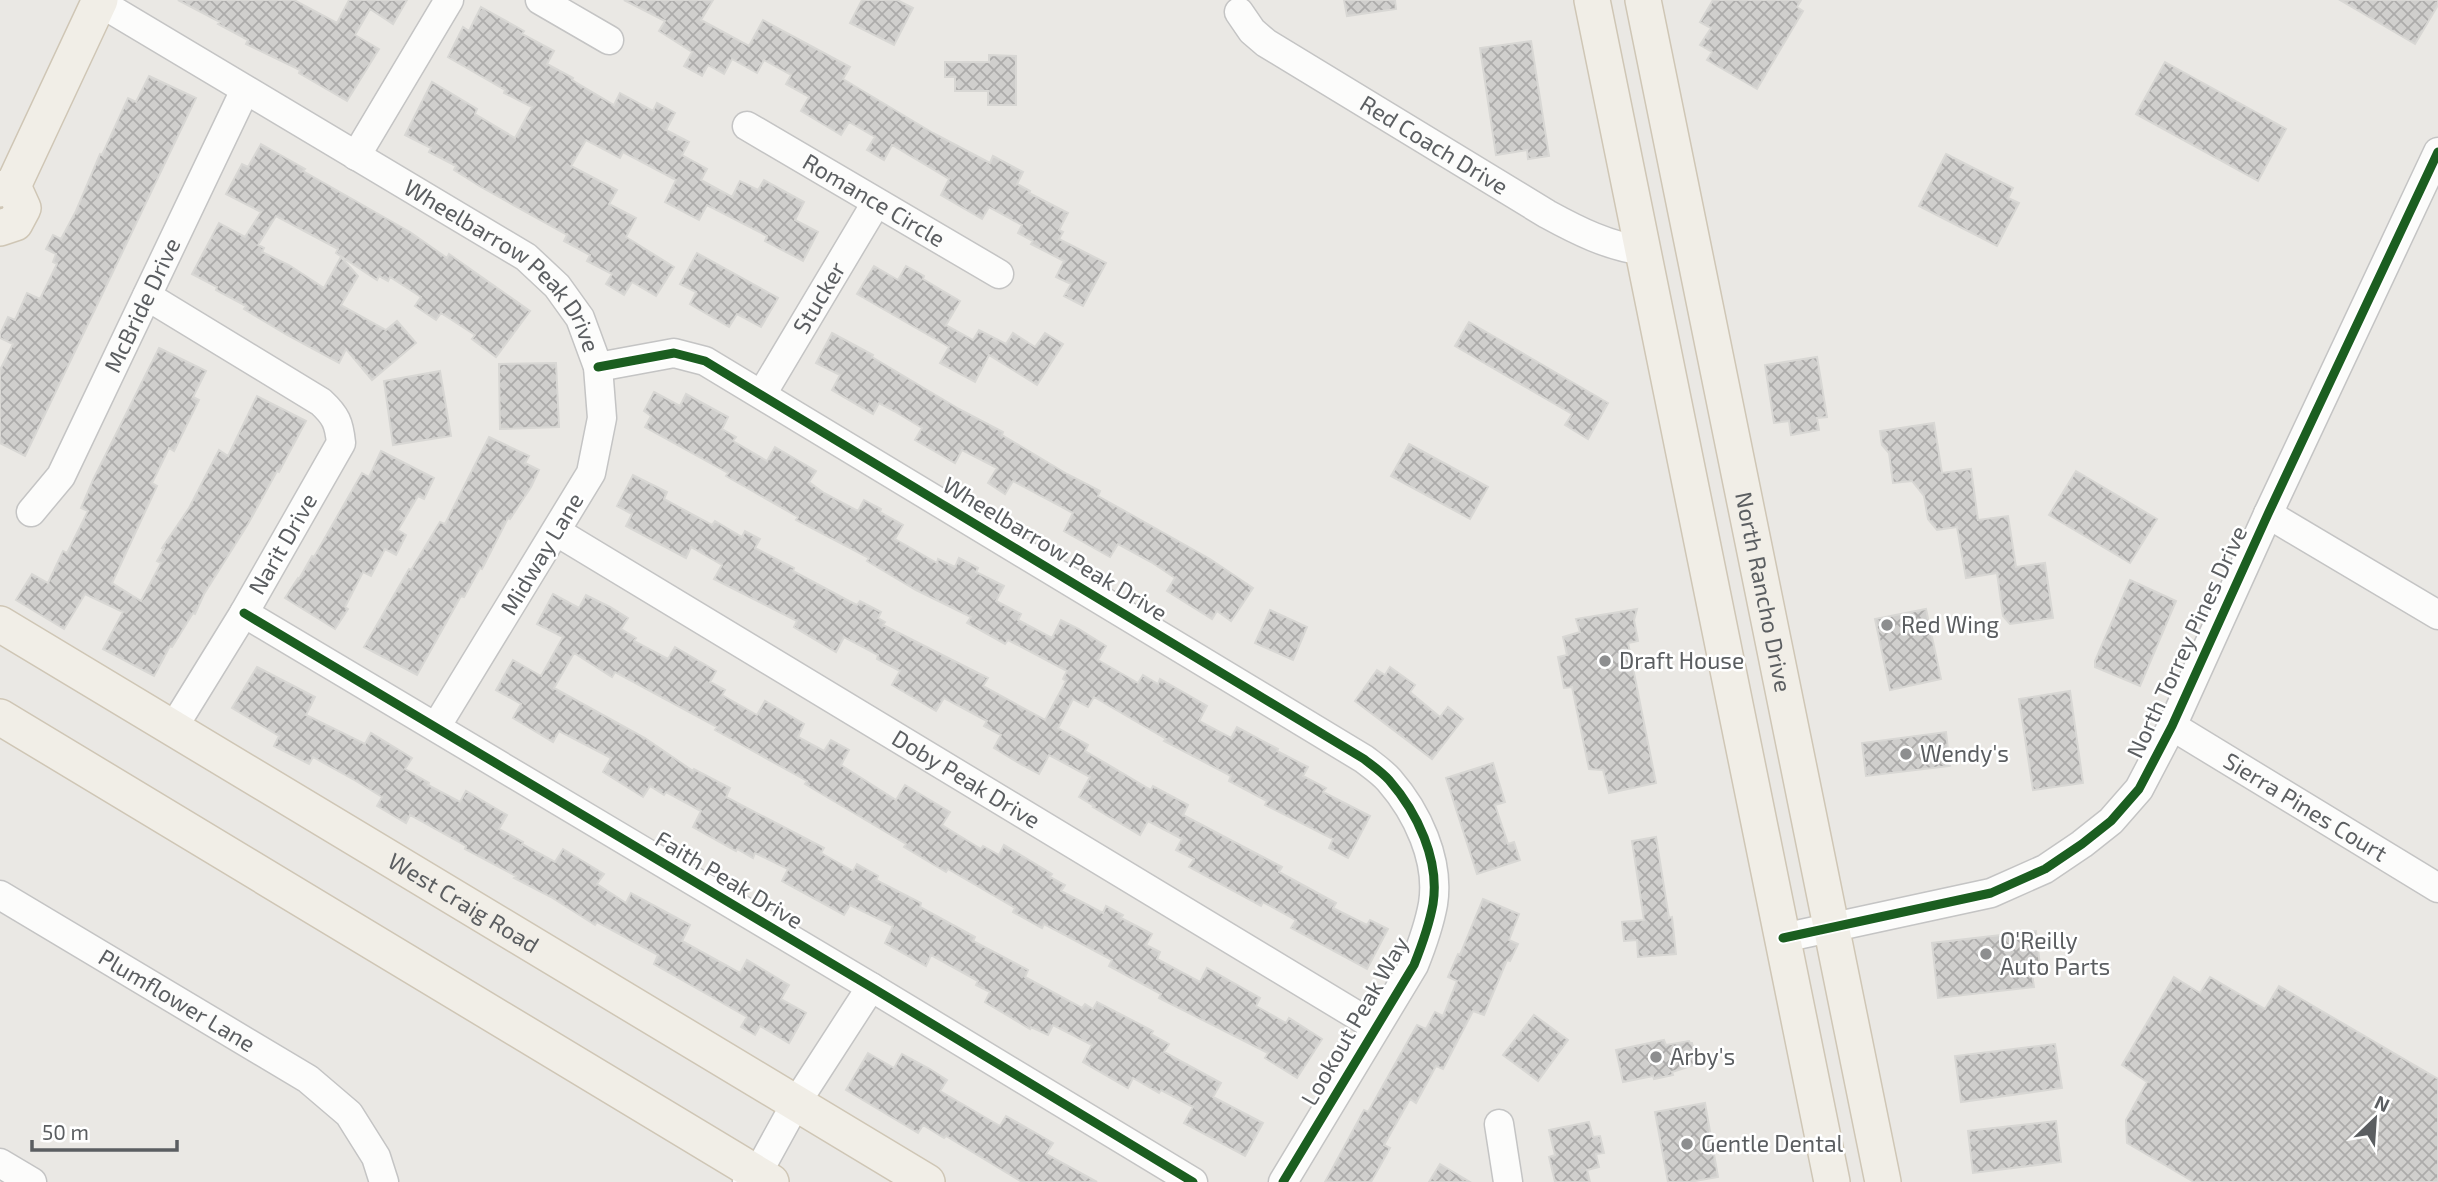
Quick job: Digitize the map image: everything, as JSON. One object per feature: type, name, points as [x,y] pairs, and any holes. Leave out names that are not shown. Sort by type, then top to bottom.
[{"type":"main road","points":[[1592,0],[1832,1178]]},
{"type":"main road","name":"North Rancho Drive","points":[[1643,0],[1882,1182]]},
{"type":"main road","points":[[0,228],[15,223],[23,208],[6,188],[99,1]]},
{"type":"main road","name":"West Craig Road","points":[[0,624],[927,1182]]},
{"type":"main road","points":[[0,717],[758,1180]]},
{"type":"street","points":[[356,156],[449,0]]},
{"type":"street","points":[[541,0],[609,40]]},
{"type":"street","name":"Wheelbarrow Peak Drive","points":[[99,1],[526,257],[557,286],[580,318],[598,367],[674,353],[705,360],[1364,760],[1388,778],[1408,806],[1424,837],[1432,869]]},
{"type":"street","name":"Red Coach Drive","points":[[1239,12],[1252,31],[1266,43],[1536,207],[1579,232],[1611,244],[1644,251]]},
{"type":"street","name":"McBride Drive","points":[[31,512],[61,476],[245,90]]},
{"type":"street","name":"Romance Circle","points":[[747,126],[999,274]]},
{"type":"street","name":"North Torrey Pines Drive","points":[[1783,938],[1991,893],[2045,869],[2111,821],[2139,789],[2172,726],[2438,152]]},
{"type":"street","name":"Stucker","points":[[762,394],[876,203]]},
{"type":"street","name":"Narit Drive","points":[[147,296],[321,402],[334,414],[341,443],[244,613],[173,728]]},
{"type":"street","name":"Midway Lane","points":[[436,727],[591,473],[602,418],[598,367]]},
{"type":"street","points":[[2268,514],[2438,615]]},
{"type":"street","name":"Doby Peak Drive","points":[[556,532],[1376,1027]]},
{"type":"street","name":"Faith Peak Drive","points":[[244,613],[1193,1182]]},
{"type":"street","name":"Sierra Pines Court","points":[[2172,726],[2438,888]]},
{"type":"street","name":"Lookout Peak Way","points":[[1283,1182],[1414,965],[1427,933],[1433,901],[1432,869]]},
{"type":"street","name":"Plumflower Lane","points":[[0,895],[307,1079],[349,1114],[376,1157],[384,1182]]},
{"type":"street","points":[[758,1180],[796,1103],[871,987]]},
{"type":"street","points":[[1499,1124],[1508,1182]]},
{"type":"street","points":[[0,1163],[32,1182]]},
{"type":"building","points":[[178,0],[294,0],[337,23],[349,0],[407,0],[393,24],[370,9],[355,35],[379,49],[347,101],[299,73],[300,70],[246,44],[248,40]]},
{"type":"building","points":[[624,0],[713,0],[701,20],[749,46],[763,20],[850,67],[843,79],[933,133],[990,163],[993,156],[1023,172],[1017,184],[1068,213],[1059,230],[1063,232],[1059,239],[1106,263],[1083,306],[1064,296],[1071,284],[1056,277],[1064,261],[1031,244],[1033,241],[1018,233],[1022,225],[989,207],[982,219],[941,195],[949,179],[892,145],[884,160],[867,150],[875,137],[849,122],[841,135],[801,111],[809,97],[786,84],[791,75],[764,60],[757,73],[732,59],[724,74],[708,65],[702,76],[684,66],[692,52],[659,31],[665,21]]},
{"type":"building","points":[[862,0],[897,0],[913,8],[894,45],[850,23]]},
{"type":"building","points":[[1344,0],[1395,0],[1396,9],[1347,16]]},
{"type":"building","points":[[1713,0],[1801,0],[1797,7],[1803,11],[1757,89],[1707,60],[1712,52],[1700,45],[1711,28],[1700,22]]},
{"type":"building","points":[[2340,0],[2438,0],[2438,5],[2415,44]]},
{"type":"building","points":[[481,7],[554,51],[547,64],[614,105],[620,93],[653,111],[657,103],[675,113],[666,130],[689,142],[682,155],[707,169],[701,180],[732,197],[740,181],[758,190],[764,180],[804,202],[795,220],[818,232],[803,261],[765,241],[767,236],[707,205],[699,220],[665,202],[676,180],[623,152],[620,158],[586,140],[571,166],[617,190],[609,204],[636,218],[626,237],[674,267],[656,296],[632,282],[624,295],[606,284],[612,274],[587,261],[590,255],[564,241],[567,235],[481,187],[454,170],[456,166],[429,152],[431,148],[405,135],[432,82],[477,109],[475,114],[515,138],[532,107],[504,93],[505,90],[448,57],[463,27],[469,31]]},
{"type":"building","points":[[1531,41],[1549,156],[1528,159],[1527,150],[1496,155],[1480,48]]},
{"type":"building","points":[[989,55],[1016,56],[1016,105],[988,105],[988,91],[955,91],[955,77],[945,77],[945,62],[989,62]]},
{"type":"building","points":[[2165,62],[2286,129],[2258,181],[2136,114]]},
{"type":"building","points":[[149,76],[196,98],[25,456],[0,443],[0,370],[13,344],[0,338],[0,334],[8,317],[15,320],[27,293],[40,299],[57,264],[53,262],[56,254],[46,249],[53,235],[61,239],[128,98],[136,102]]},
{"type":"building","points":[[261,144],[410,232],[447,258],[449,254],[530,311],[496,357],[472,339],[475,335],[441,313],[436,320],[415,306],[421,297],[390,277],[388,281],[379,276],[377,280],[336,253],[338,249],[276,216],[258,245],[264,248],[262,252],[289,265],[324,288],[341,257],[358,276],[341,305],[386,330],[397,321],[416,343],[372,380],[346,349],[339,363],[244,309],[246,306],[192,274],[219,223],[245,237],[261,212],[226,194],[242,164],[248,167]]},
{"type":"building","points":[[1946,154],[2013,188],[2008,198],[2019,203],[1997,246],[1919,206]]},
{"type":"building","points":[[697,253],[778,298],[761,327],[737,314],[729,327],[690,304],[696,292],[680,284]]},
{"type":"building","points":[[874,266],[898,280],[906,266],[960,301],[946,325],[973,340],[979,330],[1006,344],[1013,333],[1035,347],[1045,333],[1063,344],[1037,385],[989,355],[975,382],[940,363],[949,347],[857,294]]},
{"type":"building","points":[[1469,322],[1608,403],[1588,439],[1565,425],[1572,414],[1455,346]]},
{"type":"building","points":[[832,333],[873,355],[872,357],[959,409],[1003,432],[1002,435],[1100,491],[1098,496],[1210,559],[1253,588],[1231,621],[1217,611],[1212,619],[1167,591],[1175,578],[1151,562],[1118,544],[1110,557],[1064,531],[1073,513],[1013,481],[1005,494],[988,483],[997,468],[962,450],[955,463],[915,440],[922,428],[894,411],[879,403],[873,414],[832,390],[840,375],[816,363]]},
{"type":"building","points":[[159,348],[206,371],[193,397],[199,400],[174,451],[169,448],[152,483],[157,486],[112,583],[141,601],[161,563],[157,561],[164,549],[162,548],[189,508],[219,450],[228,456],[257,396],[306,421],[279,472],[277,471],[248,524],[204,594],[195,614],[193,613],[172,647],[170,646],[154,676],[103,649],[123,612],[85,594],[64,629],[16,600],[32,574],[48,583],[63,551],[67,553],[88,511],[81,508],[93,480]]},
{"type":"building","points":[[1817,357],[1827,417],[1817,418],[1819,430],[1791,435],[1789,421],[1774,423],[1765,365]]},
{"type":"building","points":[[556,363],[559,427],[500,429],[499,364]]},
{"type":"building","points":[[440,371],[451,436],[393,445],[384,381]]},
{"type":"building","points":[[654,392],[680,406],[686,394],[728,417],[722,429],[736,437],[733,441],[767,461],[775,447],[816,471],[809,482],[824,493],[858,511],[864,500],[903,525],[895,539],[937,563],[938,559],[955,567],[959,558],[978,568],[976,572],[1004,586],[996,601],[1021,614],[1018,620],[1052,638],[1061,620],[1079,629],[1106,646],[1098,660],[1138,683],[1143,675],[1158,684],[1160,679],[1207,706],[1199,721],[1231,738],[1237,727],[1278,749],[1277,751],[1308,767],[1303,776],[1326,788],[1323,792],[1370,816],[1348,858],[1329,848],[1333,839],[1265,805],[1267,801],[1229,781],[1231,776],[1164,741],[1166,739],[1094,697],[1088,707],[1073,699],[1058,728],[1088,745],[1085,751],[1151,790],[1153,786],[1188,805],[1183,815],[1282,867],[1279,872],[1336,903],[1333,908],[1367,925],[1370,920],[1388,929],[1367,969],[1291,928],[1296,920],[1263,902],[1261,906],[1189,867],[1194,859],[1176,850],[1182,839],[1148,821],[1140,835],[1093,807],[1079,797],[1090,777],[1049,755],[1039,774],[1022,765],[994,748],[1001,735],[984,726],[987,721],[944,698],[936,711],[892,685],[900,671],[877,659],[878,655],[844,637],[836,652],[794,627],[797,621],[714,579],[722,565],[691,547],[686,558],[626,526],[632,514],[617,506],[633,475],[667,492],[664,499],[712,525],[715,521],[742,537],[745,531],[760,539],[755,548],[849,601],[857,605],[860,601],[881,612],[878,618],[885,622],[883,625],[988,678],[983,686],[1045,720],[1066,681],[1063,679],[1067,671],[1008,640],[1005,644],[967,623],[971,617],[916,590],[867,561],[869,558],[796,520],[798,517],[726,476],[728,473],[645,427],[651,416],[644,411]]},
{"type":"building","points":[[1934,423],[1942,473],[1971,469],[1978,520],[2008,516],[2016,567],[2045,563],[2053,618],[2010,624],[2003,616],[1997,573],[1966,578],[1957,527],[1937,530],[1928,519],[1924,496],[1912,481],[1893,483],[1889,453],[1882,445],[1880,431]]},
{"type":"building","points":[[489,437],[529,456],[525,463],[539,470],[531,487],[510,519],[508,518],[482,569],[480,568],[464,597],[461,596],[417,675],[364,647],[409,569],[411,570],[440,522],[445,524]]},
{"type":"building","points":[[1409,444],[1488,487],[1470,519],[1391,476]]},
{"type":"building","points":[[381,451],[434,478],[424,499],[418,496],[398,530],[406,535],[396,555],[385,549],[371,576],[363,572],[345,607],[348,609],[335,629],[285,598],[312,556],[314,557],[362,473],[369,477]]},
{"type":"building","points":[[2076,471],[2157,519],[2130,563],[2049,515]]},
{"type":"building","points":[[2130,580],[2176,601],[2140,686],[2095,667],[2095,661]]},
{"type":"building","points":[[553,594],[579,608],[586,595],[610,607],[628,618],[621,629],[636,638],[634,641],[668,659],[675,647],[716,671],[710,682],[725,690],[722,695],[757,715],[765,701],[804,724],[798,737],[824,751],[831,740],[849,750],[841,765],[896,800],[905,785],[950,812],[942,825],[981,849],[983,846],[999,855],[1004,845],[1052,874],[1050,877],[1065,885],[1061,891],[1103,913],[1106,906],[1123,915],[1121,918],[1152,934],[1146,945],[1160,952],[1157,959],[1200,982],[1207,968],[1260,998],[1256,1006],[1286,1023],[1289,1018],[1322,1039],[1297,1078],[1265,1058],[1268,1053],[1159,998],[1161,994],[1109,966],[1112,960],[1044,924],[1042,928],[1013,912],[1015,908],[904,847],[906,844],[805,784],[807,781],[715,730],[717,727],[615,672],[612,677],[574,653],[554,688],[645,738],[693,771],[694,769],[730,788],[726,797],[824,848],[821,853],[853,871],[857,864],[878,876],[876,880],[921,903],[920,907],[975,937],[973,941],[1028,970],[1025,977],[1082,1008],[1085,1004],[1093,1009],[1097,1002],[1153,1031],[1151,1034],[1169,1044],[1164,1052],[1221,1083],[1213,1097],[1263,1123],[1245,1156],[1184,1123],[1193,1107],[1161,1090],[1159,1093],[1133,1078],[1128,1088],[1083,1062],[1092,1045],[1053,1025],[1048,1035],[1031,1027],[1030,1029],[985,1002],[990,992],[976,985],[978,981],[931,955],[926,966],[885,943],[893,926],[850,905],[844,915],[782,881],[788,869],[755,853],[753,858],[737,849],[736,851],[693,827],[701,811],[650,786],[643,797],[603,772],[611,758],[559,731],[553,742],[513,718],[521,704],[496,690],[513,660],[541,676],[563,637],[537,624]]},
{"type":"building","points":[[1637,609],[1634,620],[1638,641],[1628,643],[1656,783],[1609,793],[1603,770],[1589,769],[1572,687],[1564,688],[1558,657],[1567,655],[1563,637],[1580,632],[1576,619]]},
{"type":"building","points":[[1926,609],[1941,679],[1890,690],[1875,619]]},
{"type":"building","points":[[1270,610],[1307,627],[1293,660],[1255,643]]},
{"type":"building","points":[[257,667],[315,697],[306,715],[365,744],[371,733],[412,758],[405,769],[429,783],[428,785],[460,802],[466,791],[507,815],[499,829],[523,842],[522,844],[555,862],[563,849],[604,874],[597,884],[626,903],[631,893],[690,925],[682,941],[740,973],[747,960],[789,985],[781,999],[806,1013],[789,1043],[760,1026],[755,1035],[741,1027],[747,1017],[654,964],[658,955],[597,922],[595,925],[410,815],[406,823],[377,806],[382,797],[313,757],[309,764],[274,746],[279,736],[232,708]]},
{"type":"building","points":[[1390,667],[1415,685],[1410,692],[1440,717],[1448,707],[1463,719],[1432,759],[1355,701],[1377,670],[1385,675]]},
{"type":"building","points":[[2070,691],[2083,783],[2033,790],[2019,699]]},
{"type":"building","name":"Wendy's","points":[[1946,732],[1950,766],[1866,776],[1862,743]]},
{"type":"building","points":[[1493,763],[1505,802],[1495,805],[1508,844],[1514,842],[1520,860],[1477,874],[1446,778]]},
{"type":"building","points":[[1656,837],[1669,918],[1672,917],[1676,954],[1638,957],[1637,940],[1624,941],[1622,922],[1644,920],[1632,841]]},
{"type":"building","points":[[1483,899],[1519,914],[1509,940],[1518,944],[1510,961],[1507,960],[1484,1015],[1473,1011],[1443,1069],[1436,1066],[1416,1103],[1410,1099],[1384,1145],[1390,1148],[1371,1182],[1325,1182],[1364,1110],[1368,1112],[1417,1025],[1426,1029],[1435,1012],[1443,1016],[1457,981],[1448,977]]},
{"type":"building","name":"O'Reilly Auto Parts","points":[[2036,931],[2040,966],[2031,967],[2034,987],[1938,998],[1932,943]]},
{"type":"building","points":[[2174,977],[2200,993],[2210,977],[2265,1009],[2279,986],[2438,1079],[2438,1182],[2194,1182],[2127,1143],[2126,1120],[2147,1082],[2122,1065]]},
{"type":"building","points":[[1534,1015],[1568,1040],[1538,1081],[1503,1055]]},
{"type":"building","name":"Arby's","points":[[1664,1040],[1666,1045],[1689,1041],[1692,1043],[1697,1064],[1672,1072],[1673,1075],[1623,1082],[1616,1050]]},
{"type":"building","points":[[2055,1044],[2062,1088],[1961,1102],[1955,1056]]},
{"type":"building","points":[[868,1053],[894,1068],[902,1054],[930,1069],[947,1080],[940,1091],[1000,1126],[1006,1116],[1053,1143],[1046,1154],[1097,1182],[1022,1182],[923,1125],[918,1133],[846,1090]]},
{"type":"building","name":"Gentle Dental","points":[[1705,1103],[1718,1177],[1668,1182],[1655,1112]]},
{"type":"building","points":[[2056,1121],[2061,1162],[1973,1173],[1968,1131]]},
{"type":"building","points":[[1589,1122],[1593,1137],[1600,1136],[1604,1153],[1596,1154],[1599,1167],[1587,1170],[1590,1182],[1555,1182],[1549,1157],[1555,1155],[1549,1130]]},
{"type":"building","points":[[1440,1164],[1470,1182],[1429,1182]]},
{"type":"cycle path","points":[[1783,938],[1991,893],[2045,869],[2082,844],[2111,821],[2139,789],[2172,726],[2438,152]]},
{"type":"cycle path","points":[[598,367],[674,353],[705,361],[1364,759],[1389,780],[1409,807],[1430,854],[1434,887],[1429,920],[1414,965],[1283,1182]]},
{"type":"cycle path","points":[[244,613],[1193,1182]]},
{"type":"place","name":"Red Wing","points":[[1887,625]]},
{"type":"place","name":"Draft House","points":[[1605,661]]},
{"type":"place","name":"Wendy's","points":[[1906,754]]},
{"type":"place","name":"O'Reilly Auto Parts","points":[[1986,954]]},
{"type":"place","name":"Arby's","points":[[1656,1057]]},
{"type":"place","name":"Gentle Dental","points":[[1687,1144]]}]
